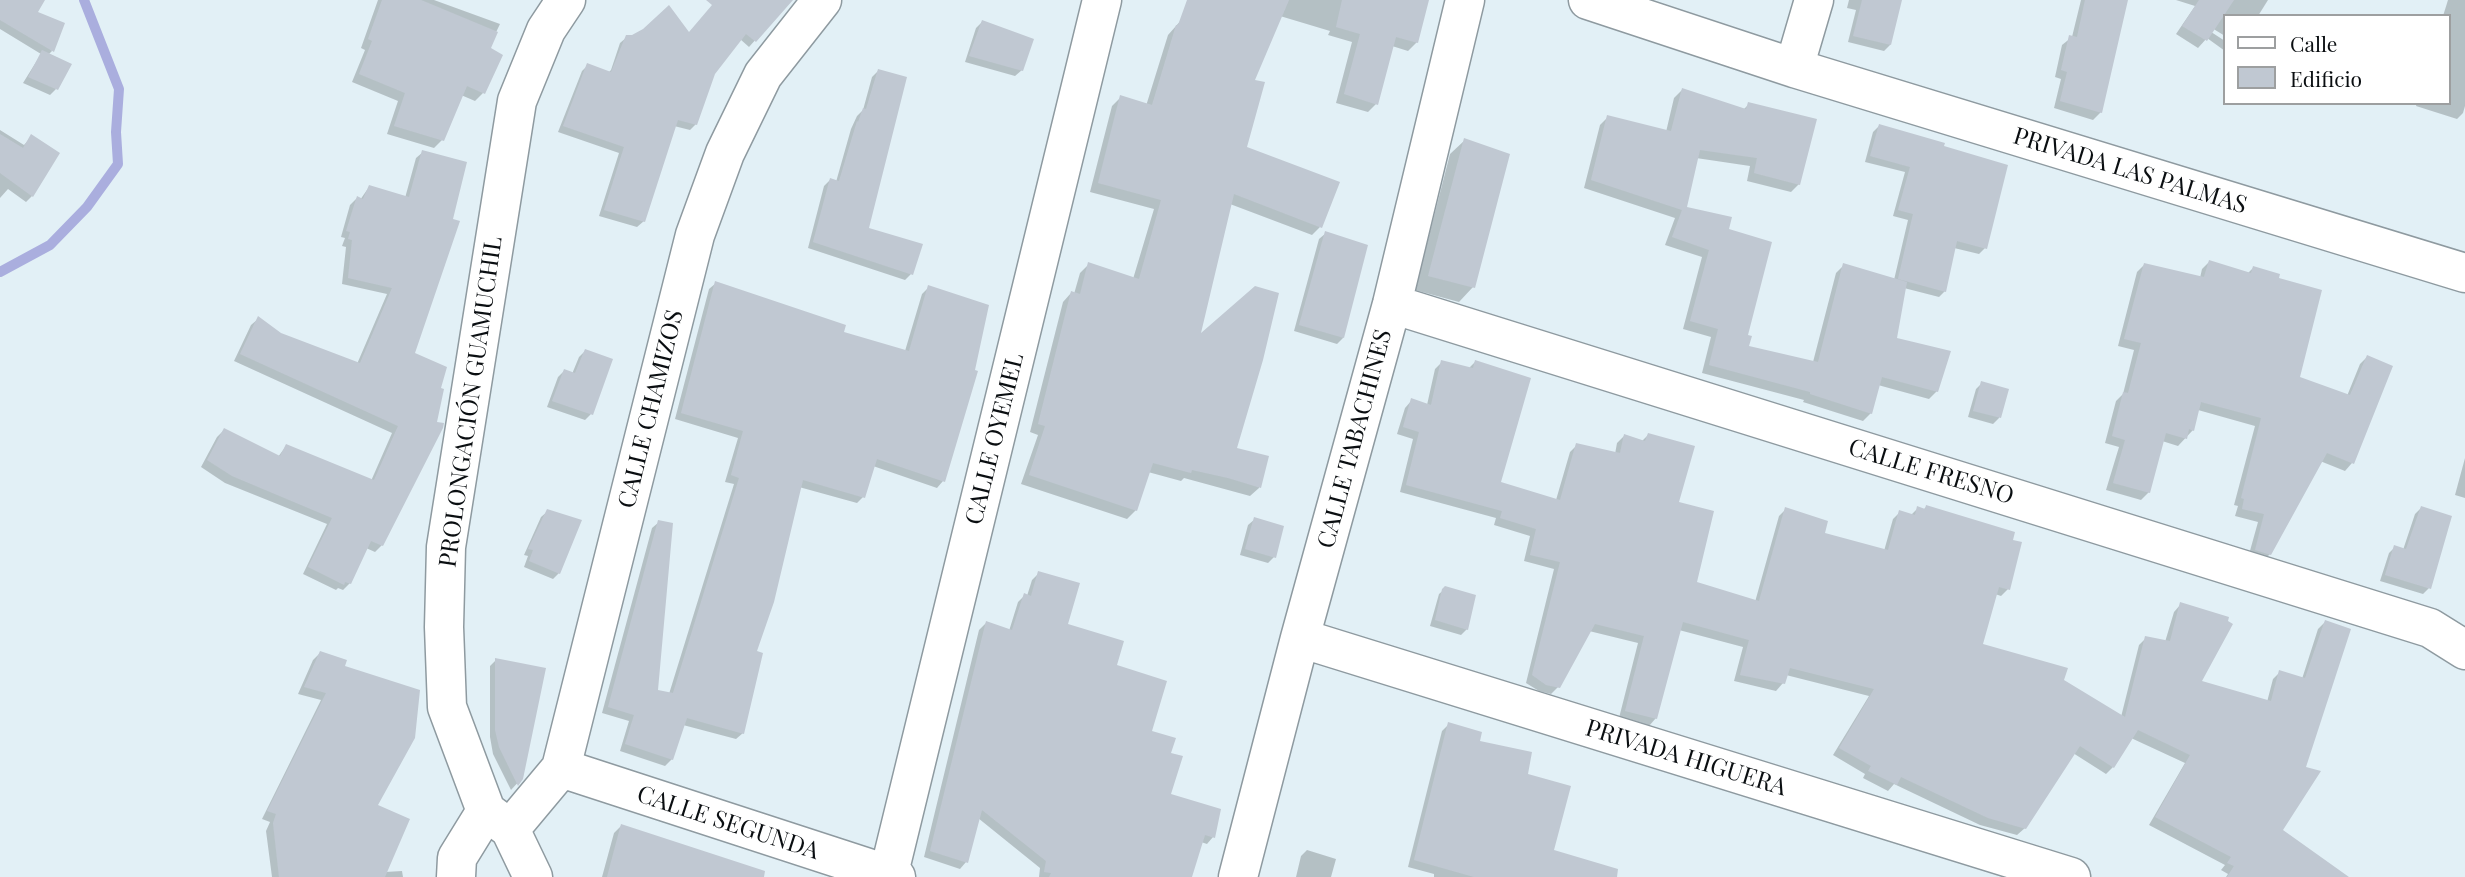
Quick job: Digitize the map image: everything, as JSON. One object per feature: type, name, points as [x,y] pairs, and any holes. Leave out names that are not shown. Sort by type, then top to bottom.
[{"type":"street","name":"PROLONGACIÓN GUAMUCHIL","points":[[533,877],[498,820],[447,707],[444,627],[446,547],[517,101],[546,30],[566,0]]},
{"type":"street","name":"CALLE CHAMIZOS","points":[[456,877],[457,858],[561,768],[695,236],[724,153],[764,75],[822,0]]},
{"type":"street","name":"CALLE OYEMEL","points":[[891,876],[1102,0]]},
{"type":"street","name":"CALLE TABACHINES","points":[[1238,877],[1300,638],[1392,304],[1465,0]]},
{"type":"street","name":"PRIVADA LAS PALMAS","points":[[1588,0],[1794,68],[2465,273]]},
{"type":"street","points":[[1794,68],[1814,0]]},
{"type":"street","name":"CALLE FRESNO","points":[[1392,304],[2430,628],[2465,650]]},
{"type":"street","name":"PRIVADA HIGUERA","points":[[1300,638],[2071,877]]},
{"type":"street","name":"CALLE SEGUNDA","points":[[561,768],[891,876]]},
{"type":"building","points":[[0,0],[45,0],[38,12],[65,23],[54,52],[0,20]]},
{"type":"building","points":[[382,0],[421,0],[498,32],[491,48],[503,55],[485,94],[467,86],[444,141],[394,126],[405,93],[359,74],[372,41],[368,39]]},
{"type":"building","points":[[706,0],[793,0],[756,42],[746,34],[715,74],[697,125],[678,120],[645,222],[604,210],[624,147],[563,126],[587,63],[611,72],[626,35],[643,29],[669,5],[689,32],[712,5]]},
{"type":"building","points":[[1187,0],[1289,0],[1255,80],[1265,82],[1247,147],[1340,182],[1322,228],[1234,194],[1201,333],[1255,286],[1279,293],[1237,448],[1269,456],[1261,488],[1228,478],[1192,470],[1191,473],[1153,463],[1137,511],[1029,475],[1045,426],[1038,424],[1071,291],[1080,294],[1088,262],[1139,279],[1161,200],[1098,183],[1120,95],[1152,105],[1176,25]]},
{"type":"building","points":[[1342,0],[1429,0],[1418,43],[1396,37],[1378,105],[1344,94],[1360,34],[1336,27]]},
{"type":"building","points":[[1862,0],[1902,0],[1891,45],[1853,36]]},
{"type":"building","points":[[2085,0],[2128,0],[2102,113],[2060,101],[2067,72],[2061,70],[2069,35],[2077,37]]},
{"type":"building","points":[[2199,0],[2234,0],[2207,41],[2182,26]]},
{"type":"building","points":[[982,20],[1034,39],[1023,71],[969,56]]},
{"type":"building","points":[[42,50],[72,64],[58,90],[28,77]]},
{"type":"building","points":[[878,69],[907,77],[869,228],[923,244],[913,275],[813,242],[830,178],[839,181],[857,121],[863,108],[866,109]]},
{"type":"building","points":[[1682,88],[1746,109],[1748,102],[1817,119],[1800,185],[1754,173],[1757,158],[1700,150],[1687,207],[1732,217],[1729,229],[1772,242],[1748,335],[1752,336],[1749,346],[1818,362],[1843,263],[1907,282],[1897,338],[1951,351],[1938,392],[1882,377],[1872,414],[1810,392],[1709,365],[1718,329],[1690,321],[1709,250],[1672,237],[1682,210],[1591,180],[1607,115],[1671,131]]},
{"type":"building","points":[[1879,124],[2008,165],[1987,249],[1957,241],[1946,292],[1898,279],[1913,214],[1898,210],[1910,167],[1870,156]]},
{"type":"building","points":[[0,134],[23,148],[31,134],[60,153],[33,197],[0,173]]},
{"type":"building","points":[[1464,138],[1510,154],[1475,288],[1428,276]]},
{"type":"building","points":[[422,150],[467,162],[453,219],[460,221],[415,353],[447,367],[441,388],[444,389],[437,422],[444,423],[383,546],[371,541],[351,584],[345,582],[344,585],[308,567],[332,518],[232,476],[207,460],[224,428],[280,456],[286,444],[374,480],[398,426],[240,354],[258,316],[281,333],[360,363],[392,288],[348,278],[352,240],[348,239],[350,232],[346,231],[357,196],[363,199],[369,185],[409,197]]},
{"type":"building","points":[[1325,231],[1368,245],[1344,338],[1299,325]]},
{"type":"building","points":[[2209,260],[2251,273],[2253,266],[2280,274],[2279,278],[2322,290],[2300,377],[2350,395],[2367,355],[2393,366],[2354,464],[2327,453],[2271,555],[2255,550],[2264,514],[2242,509],[2244,499],[2241,498],[2261,418],[2201,402],[2194,431],[2189,429],[2187,439],[2166,433],[2150,493],[2113,483],[2125,440],[2112,436],[2123,392],[2128,393],[2141,343],[2124,339],[2144,263],[2204,277]]},
{"type":"building","points":[[715,281],[846,325],[844,332],[909,351],[928,285],[989,305],[975,370],[978,371],[945,482],[877,459],[865,498],[803,480],[774,602],[757,651],[763,653],[744,734],[687,718],[673,760],[625,744],[634,715],[608,707],[658,520],[673,523],[658,690],[673,693],[739,478],[731,475],[743,431],[681,413]]},
{"type":"building","points":[[585,349],[613,359],[593,415],[552,401],[564,369],[575,373]]},
{"type":"building","points":[[1441,360],[1473,368],[1475,360],[1531,378],[1501,482],[1560,500],[1576,443],[1620,453],[1624,434],[1645,441],[1648,433],[1695,446],[1679,502],[1714,511],[1697,582],[1759,601],[1785,507],[1828,521],[1825,533],[1888,550],[1899,510],[1915,515],[1917,506],[1925,509],[1926,505],[2015,532],[2013,540],[2022,542],[2010,590],[1999,587],[1983,644],[2068,668],[2064,680],[2125,717],[2145,636],[2170,641],[2180,602],[2229,617],[2228,621],[2233,624],[2202,681],[2271,701],[2279,670],[2305,678],[2325,620],[2351,629],[2306,767],[2321,771],[2283,830],[2349,877],[2227,877],[2234,866],[2227,863],[2231,857],[2155,817],[2190,755],[2138,730],[2114,768],[2080,746],[2026,829],[1988,818],[1901,777],[1897,785],[1868,771],[1871,766],[1839,748],[1874,689],[1790,668],[1785,684],[1740,675],[1749,640],[1683,622],[1657,719],[1625,711],[1644,636],[1595,624],[1560,688],[1546,685],[1532,675],[1560,562],[1530,555],[1536,529],[1500,518],[1502,511],[1406,485],[1419,432],[1403,427],[1411,398],[1431,405]]},
{"type":"building","points":[[1981,381],[2009,389],[2001,418],[1973,411]]},
{"type":"building","points":[[2421,506],[2452,516],[2431,589],[2385,575],[2394,545],[2406,549]]},
{"type":"building","points":[[547,509],[582,520],[560,574],[529,561],[533,550],[528,549]]},
{"type":"building","points":[[1254,517],[1284,526],[1276,558],[1245,549]]},
{"type":"building","points":[[1038,571],[1080,583],[1068,624],[1124,641],[1117,665],[1167,681],[1152,731],[1176,738],[1171,753],[1183,756],[1171,794],[1221,809],[1215,838],[1205,835],[1192,877],[1049,877],[1051,873],[1044,872],[1046,861],[982,810],[968,863],[930,851],[986,621],[1012,630],[1024,593],[1031,596]]},
{"type":"building","points":[[1445,586],[1476,595],[1468,630],[1435,620]]},
{"type":"building","points":[[320,651],[347,660],[345,666],[420,690],[415,738],[378,805],[410,819],[385,877],[279,877],[273,823],[276,814],[267,811],[326,693],[304,687]]},
{"type":"building","points":[[495,658],[546,668],[523,779],[518,786],[499,747],[495,730]]},
{"type":"building","points":[[1448,722],[1482,732],[1480,741],[1532,752],[1528,774],[1571,786],[1554,850],[1618,869],[1617,877],[1474,877],[1414,860]]},
{"type":"building","points":[[621,824],[765,871],[764,877],[607,877]]},
{"type":"waterway","points":[[0,272],[50,245],[87,207],[118,164],[116,132],[119,89],[84,0]]}]
